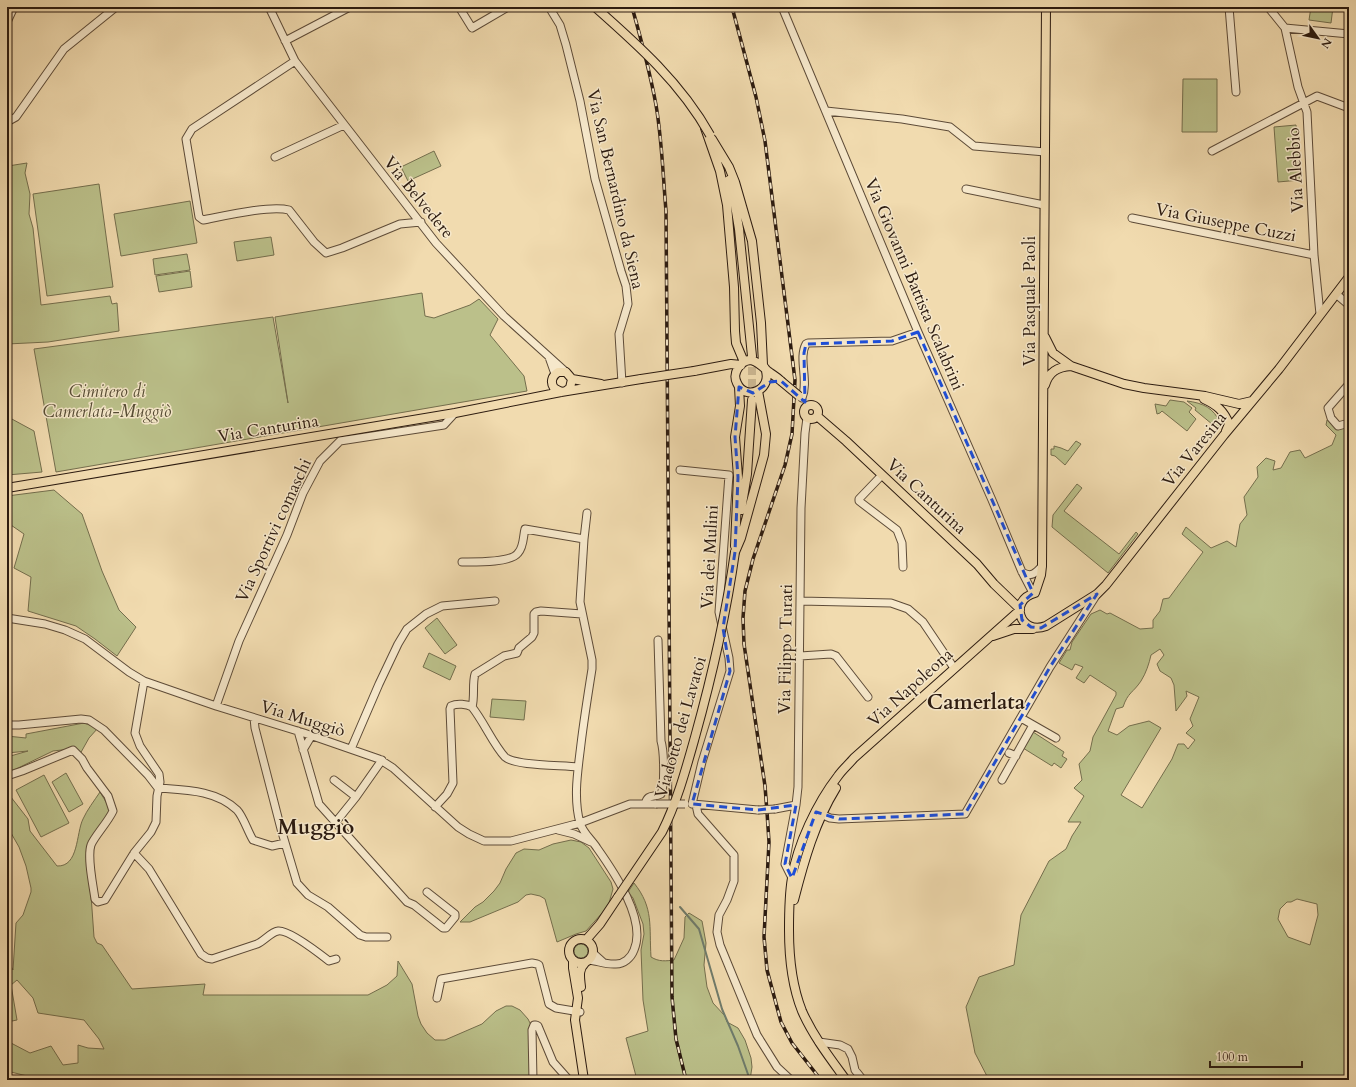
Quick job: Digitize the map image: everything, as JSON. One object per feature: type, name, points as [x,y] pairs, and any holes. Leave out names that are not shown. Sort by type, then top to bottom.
[{"type":"main road","points":[[595,7],[640,47],[666,73],[690,103],[710,135],[725,169],[735,205],[739,229],[752,356]]},
{"type":"main road","name":"Via Pasquale Paoli","points":[[1034,593],[1041,575],[1042,566],[1046,7]]},
{"type":"main road","points":[[703,123],[725,169],[735,182],[752,241],[764,367],[767,376],[765,384]]},
{"type":"main road","points":[[725,169],[734,287],[735,337],[742,364]]},
{"type":"main road","name":"Via Varesina","points":[[1036,628],[1041,628],[1050,624],[1097,594],[1224,435],[1279,369],[1349,277]]},
{"type":"main road","points":[[1043,333],[1053,353],[1071,366],[1135,387],[1205,396],[1239,404],[1252,401]]},
{"type":"main road","points":[[735,552],[738,477],[735,437],[740,406],[736,372],[742,364],[754,361],[781,380],[808,405],[812,405],[817,408],[817,416],[807,418],[804,411],[808,405]]},
{"type":"main road","name":"Via Canturina","points":[[7,488],[455,413],[564,391],[622,383],[731,364],[742,364]]},
{"type":"main road","points":[[721,366],[748,392],[758,391],[765,384],[781,380]]},
{"type":"main road","points":[[1043,396],[1047,378],[1051,373],[1063,367],[1071,366]]},
{"type":"main road","points":[[558,372],[566,372],[572,379],[570,388],[564,391],[557,391],[552,385],[552,380],[558,372]]},
{"type":"main road","name":"Via Canturina","points":[[572,379],[607,385]]},
{"type":"main road","name":"Via Canturina","points":[[534,398],[552,385]]},
{"type":"main road","points":[[735,552],[741,538],[764,455],[766,434],[758,391]]},
{"type":"main road","points":[[1194,395],[1213,403],[1224,413],[1229,424],[1224,435]]},
{"type":"main road","points":[[735,552],[747,474],[752,400]]},
{"type":"main road","name":"Via Canturina","points":[[817,416],[977,564],[1013,602],[1020,607],[1022,620],[1031,627],[1036,628]]},
{"type":"main road","name":"Viadotto dei Lavatoi","points":[[590,946],[600,924],[668,821],[678,793],[709,684],[723,626],[735,552]]},
{"type":"main road","name":"Via Napoleona","points":[[846,1080],[819,1042],[802,1010],[796,994],[789,947],[789,918],[794,887],[792,878],[798,854],[809,824],[838,776],[854,758],[987,638],[1020,607],[1026,597],[1034,593]]},
{"type":"main road","name":"Via Napoleona","points":[[987,638],[1014,629],[1036,628]]},
{"type":"main road","name":"Via Napoleona","points":[[789,918],[808,851],[835,790],[854,758]]},
{"type":"main road","name":"Via Napoleona","points":[[823,815],[824,799]]},
{"type":"main road","points":[[578,1012],[578,998],[573,961],[568,952],[570,944],[578,939],[590,946],[587,962],[581,967],[579,972],[582,998],[576,1024],[584,1080]]},
{"type":"main road","points":[[573,961],[580,964],[587,962]]},
{"type":"street","points":[[7,22],[14,7]]},
{"type":"street","points":[[7,122],[16,117],[64,50],[116,7]]},
{"type":"street","name":"Via Belvedere","points":[[269,7],[295,61],[436,243],[504,316],[566,372]]},
{"type":"street","name":"Via Belvedere","points":[[274,7],[280,20],[285,41]]},
{"type":"street","points":[[285,41],[350,7]]},
{"type":"street","points":[[459,7],[472,28],[508,7]]},
{"type":"street","name":"Via San Bernardino da Siena","points":[[549,7],[560,25],[566,45],[580,102],[594,173],[620,271],[626,286],[628,304],[619,334],[622,383]]},
{"type":"street","name":"Via Giovanni Battista Scalabrini","points":[[782,7],[918,332],[1022,572],[1034,593]]},
{"type":"street","points":[[1229,7],[1236,92]]},
{"type":"street","points":[[1268,7],[1285,28],[1349,34]]},
{"type":"street","name":"Via Alebbio","points":[[1285,28],[1298,87],[1307,112],[1314,255],[1320,314]]},
{"type":"street","points":[[295,61],[192,129],[186,139],[199,217],[203,220],[284,208],[289,210],[314,242],[326,253],[400,224],[420,222]]},
{"type":"street","points":[[1212,151],[1317,96],[1349,108]]},
{"type":"street","points":[[826,111],[902,119],[950,127],[974,146],[1045,152]]},
{"type":"street","points":[[275,157],[344,126]]},
{"type":"street","points":[[966,189],[1044,205]]},
{"type":"street","name":"Via Giuseppe Cuzzi","points":[[1132,218],[1314,255]]},
{"type":"street","points":[[1336,294],[1349,305]]},
{"type":"street","points":[[800,397],[804,391],[805,380],[804,349],[808,343],[892,340],[918,332]]},
{"type":"street","name":"Via Belvedere","points":[[548,355],[555,374]]},
{"type":"street","points":[[1349,384],[1328,408],[1331,418],[1338,426],[1349,424]]},
{"type":"street","name":"Via Sportivi comaschi","points":[[216,706],[240,641],[303,493],[320,461],[340,441],[444,425],[455,413]]},
{"type":"street","name":"Via Filippo Turati","points":[[792,878],[785,864],[798,787],[802,480],[807,418]]},
{"type":"street","name":"Via dei Mulini","points":[[680,470],[730,476],[719,612],[729,658],[730,671],[702,762],[691,804]]},
{"type":"street","points":[[882,475],[859,501],[897,530],[902,543],[903,567]]},
{"type":"street","points":[[587,513],[580,602],[592,660],[592,669],[578,767],[576,792],[580,823],[583,830],[595,845],[629,901],[638,932],[635,948],[629,958],[617,964],[587,962]]},
{"type":"street","points":[[462,562],[509,559],[513,557],[518,554],[522,546],[525,529],[584,539]]},
{"type":"street","points":[[1022,572],[1026,575],[1032,575],[1042,566]]},
{"type":"street","points":[[823,815],[830,818],[839,819],[965,814],[1050,667],[1097,594]]},
{"type":"street","points":[[351,749],[379,684],[398,644],[407,629],[426,614],[442,606],[495,601]]},
{"type":"street","points":[[800,601],[891,602],[908,610],[923,622],[954,668]]},
{"type":"street","points":[[472,708],[475,674],[504,656],[517,653],[519,648],[532,637],[534,633],[534,614],[536,612],[541,611],[582,614]]},
{"type":"street","name":"Via Muggiò","points":[[7,618],[45,624],[65,630],[85,639],[129,672],[144,681],[216,706],[312,735],[382,760],[394,768],[458,827],[484,841],[511,841],[580,823],[630,804],[691,804],[758,810],[775,809],[796,805]]},
{"type":"street","points":[[645,804],[646,799],[649,797],[661,794],[663,785],[663,748],[661,741],[658,640]]},
{"type":"street","points":[[800,656],[831,654],[836,656],[868,697]]},
{"type":"street","points":[[7,776],[73,750],[82,759],[86,768],[108,796],[113,811],[91,845],[90,855],[95,899],[98,902],[105,900],[134,854],[151,832],[156,822],[157,796],[160,782],[159,774],[140,746],[135,733],[144,681]]},
{"type":"street","points":[[435,807],[447,794],[453,783],[450,712],[451,706],[455,704],[469,706],[472,708],[508,760],[521,763],[578,767]]},
{"type":"street","points":[[254,718],[255,728],[297,883],[308,895],[328,907],[360,935],[366,937],[387,937]]},
{"type":"street","points":[[1021,718],[1056,738]]},
{"type":"street","points":[[8,725],[19,726],[81,719],[89,720],[104,730],[148,775],[158,788],[192,790],[217,797],[238,811],[253,840],[272,846],[285,843]]},
{"type":"street","points":[[1002,780],[1033,725]]},
{"type":"street","points":[[298,731],[319,804],[334,823],[353,841],[407,902],[414,905],[443,928],[446,928],[455,917],[455,914],[427,892]]},
{"type":"street","points":[[303,750],[312,735]]},
{"type":"street","points":[[1009,753],[1016,756]]},
{"type":"street","points":[[334,823],[356,797],[382,760]]},
{"type":"street","points":[[334,780],[356,797]]},
{"type":"street","points":[[691,804],[734,855],[734,881],[728,900],[719,915],[717,932],[720,945],[757,1035],[778,1067],[791,1080]]},
{"type":"street","points":[[556,829],[574,834],[595,845]]},
{"type":"street","points":[[134,854],[149,869],[201,954],[207,958],[212,959],[257,944],[279,930],[289,933],[330,961],[336,959]]},
{"type":"street","points":[[590,946],[603,962]]},
{"type":"street","points":[[437,998],[441,980],[532,963],[539,966],[549,1004],[556,1008],[578,1012]]},
{"type":"street","points":[[533,1080],[532,1030],[534,1025],[538,1026],[553,1062],[562,1077],[569,1080]]},
{"type":"street","points":[[819,1042],[840,1044],[848,1049],[852,1057],[855,1070],[863,1080]]},
{"type":"highlighted area","points":[[918,332],[1033,593],[1020,605],[1022,620],[1031,627],[1041,628],[1097,594],[1050,667],[965,814],[839,819],[816,812],[792,878],[785,864],[796,805],[758,810],[692,804],[730,671],[723,628],[735,552],[738,477],[735,437],[739,387],[753,393],[770,382],[781,381],[805,402],[804,353],[806,344],[892,341]]},
{"type":"green space","points":[[1311,7],[1333,7],[1331,23],[1309,20]]},
{"type":"green space","points":[[1183,79],[1217,79],[1217,132],[1182,132]]},
{"type":"green space","points":[[1296,125],[1300,180],[1278,182],[1274,127]]},
{"type":"green space","points":[[434,151],[441,166],[408,181],[401,167]]},
{"type":"green space","points":[[27,163],[25,173],[30,194],[29,214],[33,228],[41,305],[110,296],[112,304],[117,303],[119,331],[48,342],[7,344],[7,169],[8,166]]},
{"type":"green space","points":[[99,184],[113,287],[47,296],[33,194]]},
{"type":"green space","points":[[190,201],[197,243],[121,256],[114,214]]},
{"type":"green space","points":[[271,237],[274,255],[237,261],[234,242]]},
{"type":"green space","points":[[187,254],[190,270],[155,275],[153,259]]},
{"type":"green space","points":[[190,271],[192,287],[159,292],[156,276]]},
{"type":"green space","name":"Cimitero di Camerlata-Muggiò","points":[[422,293],[425,316],[434,318],[470,305],[479,299],[498,319],[490,335],[524,376],[527,391],[56,472],[34,349],[273,317],[288,403],[275,317]]},
{"type":"green space","points":[[7,369],[10,418],[34,431],[42,472],[7,475]]},
{"type":"green space","points":[[1170,400],[1184,402],[1192,408],[1189,412],[1196,419],[1187,431],[1162,411],[1157,414],[1155,404],[1166,406]]},
{"type":"green space","points":[[1187,401],[1198,403],[1211,410],[1218,418],[1220,423],[1218,429],[1195,410],[1196,408]]},
{"type":"green space","points":[[1330,417],[1339,424],[1349,426],[1349,1080],[989,1080],[975,1053],[966,1007],[979,977],[1014,965],[1021,915],[1049,861],[1066,849],[1081,822],[1068,822],[1084,796],[1074,788],[1082,780],[1079,764],[1090,751],[1093,737],[1116,695],[1116,692],[1090,675],[1084,683],[1076,678],[1083,667],[1075,664],[1072,670],[1059,663],[1067,650],[1070,650],[1072,642],[1091,614],[1100,610],[1107,614],[1110,613],[1140,629],[1153,628],[1153,620],[1160,611],[1163,599],[1169,598],[1203,552],[1182,534],[1186,527],[1211,548],[1227,541],[1236,547],[1240,524],[1247,515],[1244,497],[1258,477],[1257,467],[1266,458],[1275,461],[1273,470],[1281,468],[1290,452],[1300,450],[1305,458],[1332,445],[1336,435],[1326,425],[1327,420]],"holes":[[[1160,649],[1164,655],[1157,664],[1160,671],[1171,678],[1174,685],[1176,711],[1187,696],[1186,691],[1199,697],[1190,719],[1193,726],[1186,733],[1195,740],[1188,749],[1184,744],[1178,744],[1172,759],[1142,808],[1121,795],[1161,728],[1149,721],[1129,726],[1117,735],[1108,731],[1116,709],[1123,707],[1129,695],[1143,678],[1151,655]],[[1297,899],[1317,904],[1318,915],[1310,945],[1288,937],[1278,919],[1280,909],[1287,902]]]},
{"type":"green space","points":[[1076,441],[1081,444],[1065,465],[1055,456],[1051,455],[1051,449],[1054,449],[1054,446],[1068,451]]},
{"type":"green space","points":[[1077,484],[1082,488],[1064,511],[1119,554],[1136,532],[1138,534],[1108,573],[1052,527],[1053,515]]},
{"type":"green space","points":[[54,490],[82,514],[102,571],[119,610],[136,627],[117,656],[76,626],[28,611],[31,577],[14,568],[24,534],[8,523],[7,496]]},
{"type":"green space","points":[[437,618],[457,645],[445,654],[425,628]]},
{"type":"green space","points":[[429,653],[456,666],[450,680],[423,667]]},
{"type":"green space","points":[[492,699],[526,701],[524,720],[490,717]]},
{"type":"green space","points":[[84,723],[98,728],[89,738],[80,754],[70,749],[53,751],[14,770],[7,779],[7,757],[28,751],[7,753],[7,736],[26,738],[26,734]]},
{"type":"green space","points":[[1033,732],[1064,752],[1062,756],[1067,759],[1061,768],[1054,763],[1052,766],[1023,748]]},
{"type":"green space","points":[[66,773],[83,804],[69,812],[52,782]]},
{"type":"green space","points":[[44,775],[69,823],[41,837],[16,790]]},
{"type":"green space","points":[[7,792],[28,819],[30,831],[57,866],[64,865],[73,855],[83,819],[100,792],[109,807],[109,813],[94,834],[91,895],[94,937],[97,943],[102,945],[132,989],[205,984],[203,995],[368,995],[387,985],[397,976],[398,961],[412,984],[421,1024],[427,1033],[435,1040],[445,1040],[482,1024],[496,1011],[506,1006],[512,1006],[520,1010],[528,1019],[533,1029],[531,1080],[62,1080],[39,1079],[7,1071],[7,1035],[11,1043],[30,1053],[51,1046],[63,1065],[78,1063],[78,1045],[88,1048],[104,1049],[99,1039],[84,1020],[38,1013],[33,998],[17,980],[11,985],[17,1020],[7,1022],[7,959],[13,970],[16,923],[23,915],[31,888],[26,866],[19,847],[7,826]]},
{"type":"green space","points":[[571,840],[581,842],[589,848],[611,882],[613,889],[609,903],[586,931],[557,942],[545,899],[531,894],[526,895],[518,902],[470,922],[460,922],[494,891],[516,853],[524,849],[539,850],[553,844]]},
{"type":"green space","points":[[634,883],[648,909],[651,957],[654,959],[665,961],[674,960],[684,938],[685,917],[689,913],[702,921],[706,943],[704,965],[707,987],[713,1003],[725,1016],[727,1022],[738,1028],[745,1040],[751,1058],[752,1067],[750,1080],[637,1080],[626,1038],[648,1031],[643,1000],[641,950],[644,934],[643,924],[633,898],[628,892]]},
{"type":"green space","points":[[578,944],[584,944],[588,948],[588,954],[584,958],[578,958],[574,954],[574,948]]},
{"type":"waterway","points":[[680,907],[699,929],[722,1009],[738,1046],[750,1080]]},
{"type":"tunnel","points":[[752,356],[752,399]]},
{"type":"railway","points":[[632,7],[656,105],[661,145],[666,211],[672,997],[676,1039],[686,1080]]},
{"type":"railway","points":[[732,7],[756,97],[765,141],[795,380],[792,434],[785,465],[753,559],[745,591],[743,618],[744,644],[765,786],[769,842],[764,937],[767,970],[781,1022],[792,1043],[821,1080]]},
{"type":"district","name":"Camerlata","points":[[976,702]]},
{"type":"district","name":"Muggiò","points":[[316,827]]}]
